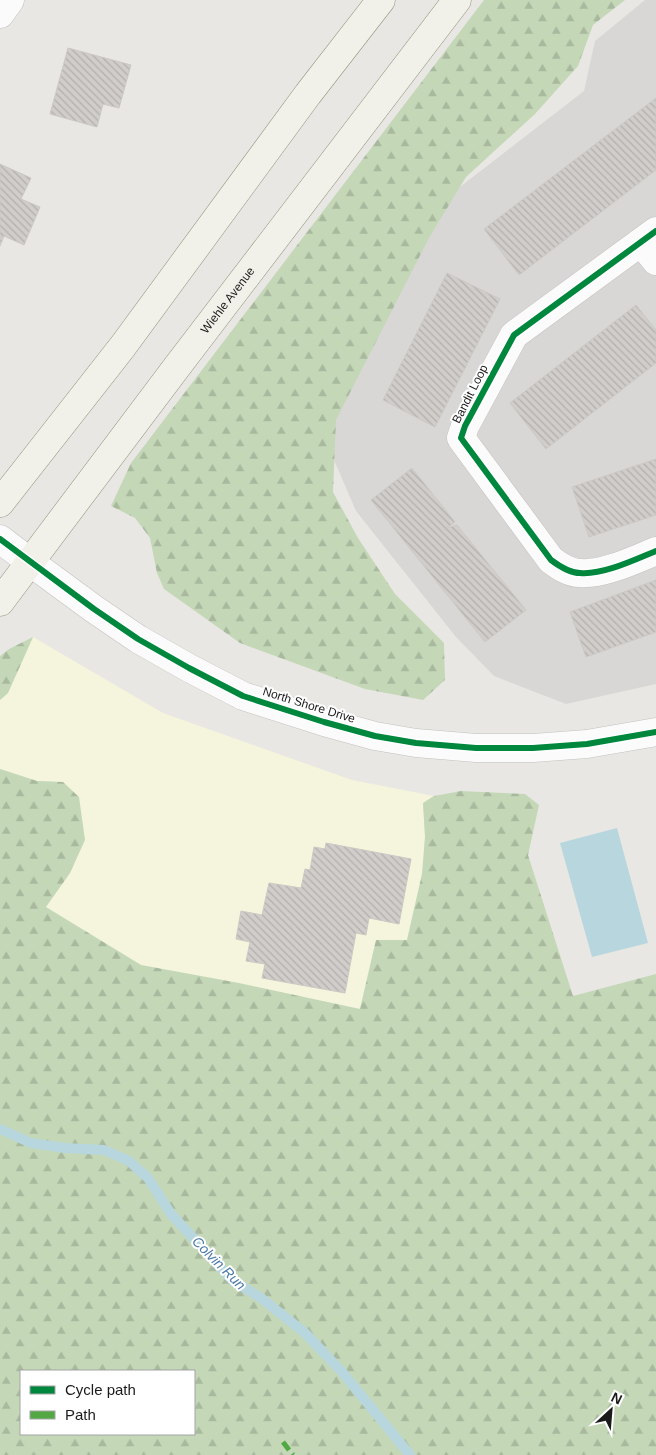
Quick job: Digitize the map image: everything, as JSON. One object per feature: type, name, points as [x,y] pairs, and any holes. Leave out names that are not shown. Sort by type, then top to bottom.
[{"type":"main road","points":[[0,503],[123,346],[308,94],[381,0]]},
{"type":"main road","name":"Wiehle Avenue","points":[[0,602],[457,0]]},
{"type":"street","points":[[0,14],[10,0]]},
{"type":"street","name":"Bandit Loop","points":[[651,245],[514,335],[460,438],[551,560],[562,568],[579,574],[607,570],[656,551]]},
{"type":"street","name":"North Shore Drive","points":[[0,539],[94,609],[138,639],[189,668],[244,696],[341,727],[375,736],[416,743],[476,748],[533,748],[587,744],[656,732]]},
{"type":"shaded area","points":[[645,0],[656,0],[656,684],[566,704],[494,676],[456,637],[356,511],[328,446],[344,390],[443,200],[584,91],[595,41]]},
{"type":"shaded area","points":[[33,637],[163,713],[352,780],[434,796],[423,803],[425,837],[422,874],[407,940],[376,940],[360,1009],[141,965],[45,907],[70,873],[63,782],[37,781],[0,769],[0,700],[8,693]]},
{"type":"green space","points":[[484,0],[625,0],[593,25],[578,66],[535,114],[466,177],[429,238],[336,420],[333,492],[358,538],[395,594],[444,643],[445,680],[423,700],[365,689],[240,643],[164,589],[157,573],[150,538],[135,518],[111,506],[131,463]]},
{"type":"green space","points":[[33,637],[8,693],[0,700],[0,656],[9,649]]},
{"type":"green space","points":[[0,769],[37,781],[63,782],[79,797],[85,840],[70,873],[46,907],[141,965],[239,983],[360,1009],[376,940],[407,940],[422,874],[425,837],[423,803],[434,796],[461,791],[525,794],[539,805],[528,855],[573,996],[656,974],[656,1455],[0,1455]]},
{"type":"water","points":[[617,828],[648,943],[592,957],[560,843]]},
{"type":"building","points":[[68,48],[131,65],[119,108],[103,104],[97,127],[50,114]]},
{"type":"building","points":[[656,98],[656,170],[519,275],[484,229]]},
{"type":"building","points":[[0,164],[31,178],[21,199],[40,207],[24,245],[4,236],[0,246]]},
{"type":"building","points":[[447,273],[500,299],[435,427],[383,400]]},
{"type":"building","points":[[636,305],[656,330],[656,363],[546,449],[510,403]]},
{"type":"building","points":[[656,459],[656,515],[589,537],[572,487]]},
{"type":"building","points":[[412,468],[455,522],[447,528],[457,525],[526,610],[485,642],[371,500]]},
{"type":"building","points":[[656,580],[656,632],[586,657],[570,612]]},
{"type":"building","points":[[326,843],[411,859],[399,924],[369,918],[366,935],[356,933],[345,993],[262,978],[265,964],[246,961],[250,942],[236,939],[241,911],[262,915],[269,883],[301,888],[305,869],[310,870],[314,847],[325,849]]},
{"type":"waterway","name":"Colvin Run","points":[[0,1129],[31,1143],[65,1148],[104,1150],[129,1161],[148,1178],[171,1214],[233,1281],[261,1298],[305,1333],[342,1372],[410,1455]]},
{"type":"marked path","points":[[283,1442],[293,1455]]},
{"type":"cycle path","points":[[656,231],[514,335],[465,426],[461,438],[551,560],[561,567],[576,573],[598,572],[656,551]]},
{"type":"cycle path","points":[[0,539],[94,609],[138,639],[189,668],[243,696],[324,722],[375,736],[416,743],[476,748],[533,748],[587,744],[656,732]]}]
